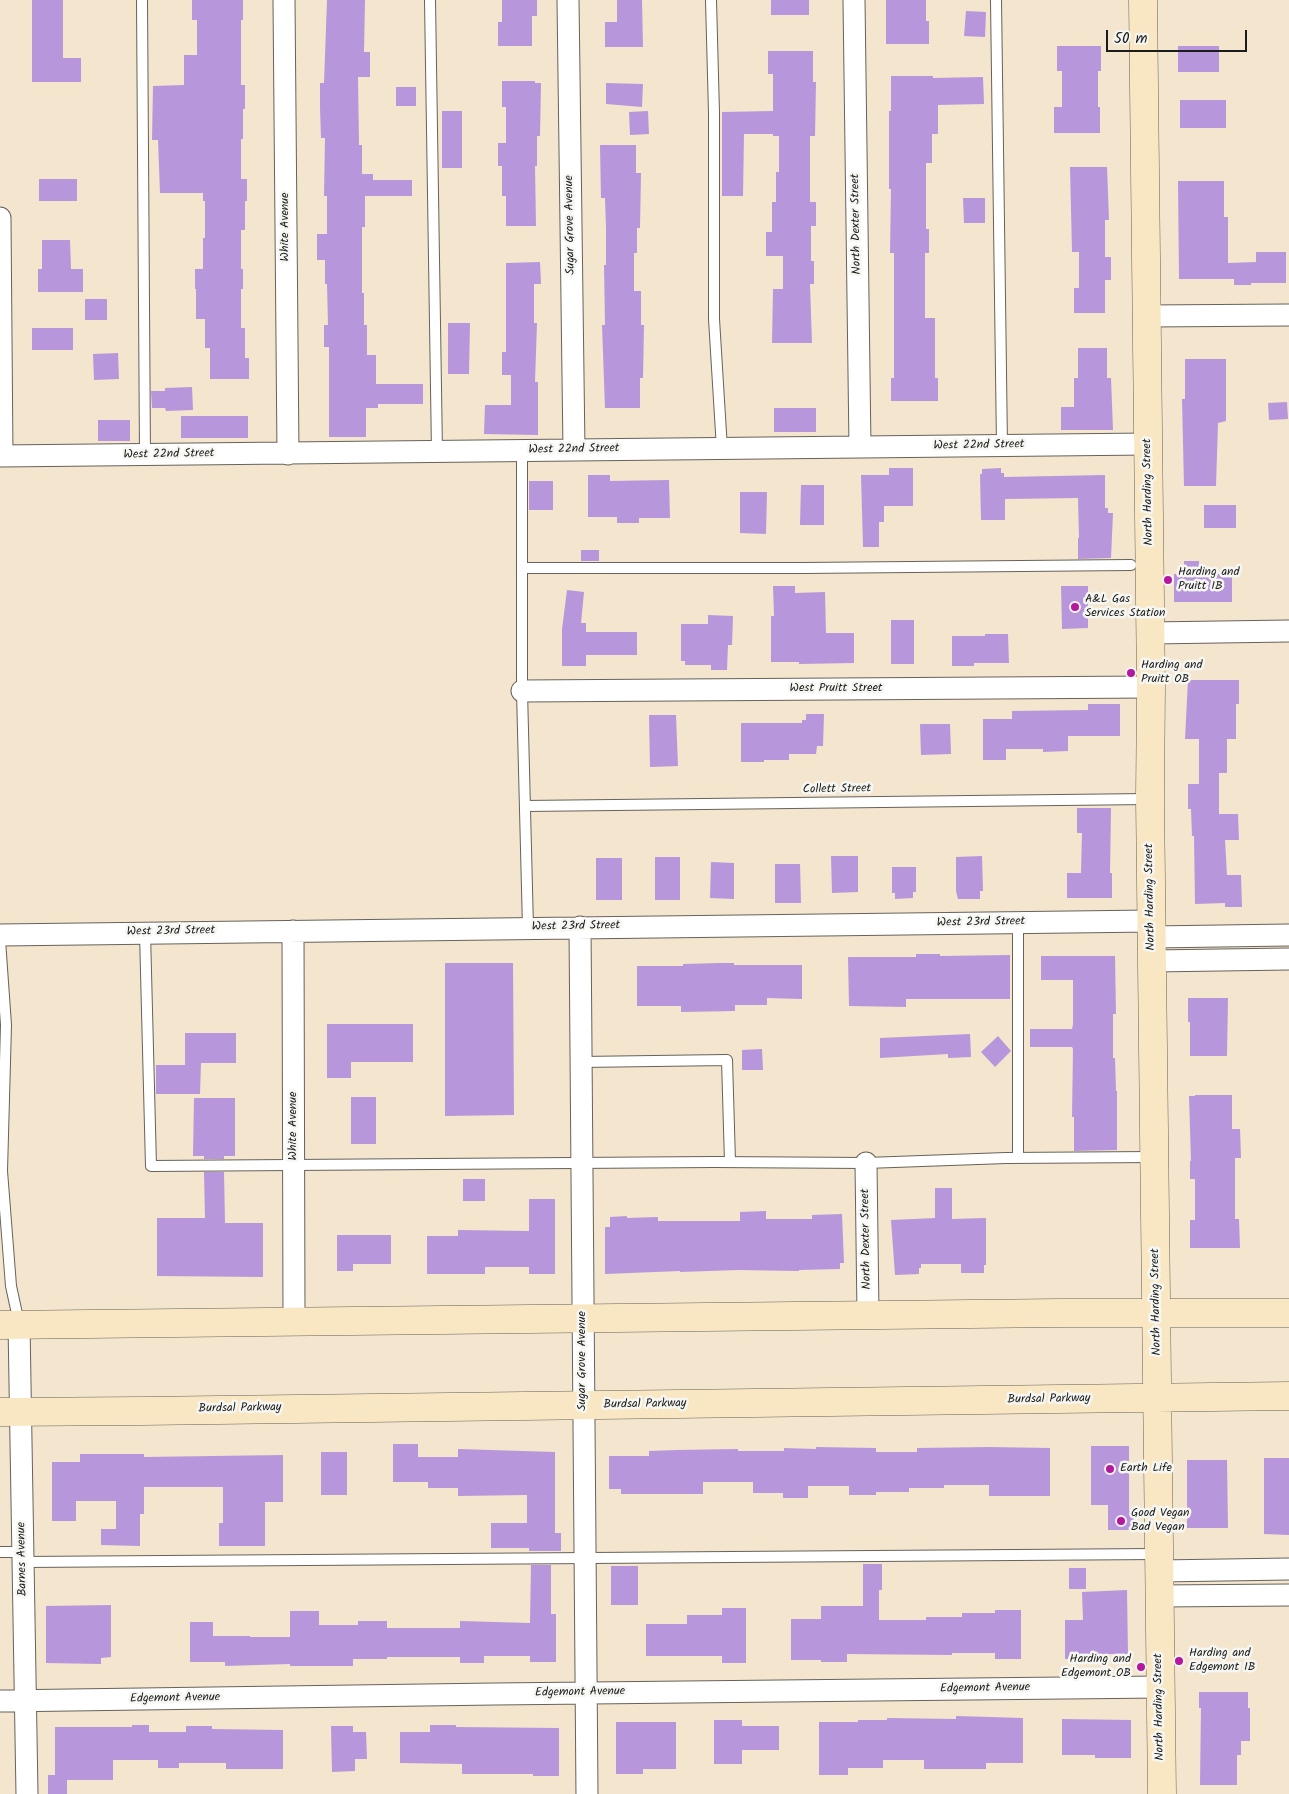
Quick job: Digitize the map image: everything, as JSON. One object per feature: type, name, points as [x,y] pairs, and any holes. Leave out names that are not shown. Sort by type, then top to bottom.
[{"type":"street","name":"White Avenue","points":[[284,0],[288,454]]},
{"type":"street","name":"Sugar Grove Avenue","points":[[568,0],[574,450]]},
{"type":"street","name":"North Dexter Street","points":[[854,0],[860,447]]},
{"type":"street","points":[[1142,0],[1156,0]]},
{"type":"street","name":"North Harding Street","points":[[1142,0],[1162,1794]]},
{"type":"street","points":[[0,218],[1,456]]},
{"type":"street","points":[[1147,316],[1289,315]]},
{"type":"street","name":"West 22nd Street","points":[[1,456],[1148,444]]},
{"type":"street","points":[[1150,633],[1289,631]]},
{"type":"street","name":"West Pruitt Street","points":[[522,691],[1151,687]]},
{"type":"street","name":"West 23rd Street","points":[[0,935],[1018,922],[1289,959]]},
{"type":"street","name":"Sugar Grove Avenue","points":[[580,927],[587,1794]]},
{"type":"street","name":"White Avenue","points":[[293,931],[294,1321]]},
{"type":"street","name":"West 23rd Street","points":[[1152,939],[1289,935]]},
{"type":"street","name":"North Dexter Street","points":[[866,1163],[868,1315]]},
{"type":"street","points":[[10,1324],[868,1315],[1289,1313]]},
{"type":"street","name":"Barnes Avenue","points":[[10,1324],[10,1412],[23,1557],[27,1794]]},
{"type":"street","name":"Burdsal Parkway","points":[[10,1412],[1289,1396]]},
{"type":"street","points":[[1159,1574],[1289,1569]]},
{"type":"street","points":[[1159,1574],[1289,1594]]},
{"type":"street","name":"Edgemont Avenue","points":[[0,1701],[1160,1687]]},
{"type":"lane","points":[[142,0],[145,455]]},
{"type":"lane","points":[[430,0],[437,452]]},
{"type":"lane","points":[[711,0],[714,113],[714,319],[722,449]]},
{"type":"lane","points":[[996,0],[1002,446]]},
{"type":"lane","points":[[522,451],[522,691],[528,928]]},
{"type":"lane","points":[[522,568],[1131,565]]},
{"type":"lane","name":"Collett Street","points":[[525,806],[1150,799]]},
{"type":"lane","points":[[1018,922],[1018,1158]]},
{"type":"lane","points":[[145,933],[151,1166],[730,1162],[866,1163],[1018,1158],[1155,1157]]},
{"type":"lane","points":[[0,940],[6,1025],[1,1171],[12,1286],[10,1324]]},
{"type":"lane","points":[[581,1062],[727,1060],[730,1162]]},
{"type":"lane","points":[[0,1552],[23,1557],[585,1560],[1159,1574]]},
{"type":"building","points":[[32,0],[63,0],[63,58],[81,58],[81,82],[32,82]]},
{"type":"building","points":[[192,0],[243,0],[243,20],[241,20],[241,85],[245,85],[245,109],[243,109],[243,139],[241,139],[241,179],[247,179],[247,201],[245,201],[245,230],[241,230],[243,289],[241,289],[241,328],[245,328],[245,358],[249,358],[249,379],[210,379],[210,348],[205,348],[205,319],[196,319],[195,289],[195,269],[203,269],[205,201],[203,201],[203,193],[160,193],[158,140],[152,140],[153,86],[184,85],[184,55],[197,55],[197,20],[192,20]]},
{"type":"building","points":[[327,0],[365,0],[364,52],[370,52],[370,77],[358,77],[359,145],[362,145],[362,174],[373,174],[373,180],[412,180],[412,196],[365,196],[365,227],[362,227],[362,293],[364,293],[364,325],[367,325],[367,355],[376,355],[376,384],[423,384],[423,404],[378,404],[378,408],[366,408],[366,437],[329,437],[329,347],[324,347],[324,325],[328,325],[327,284],[325,284],[325,260],[317,260],[317,234],[327,234],[327,196],[324,196],[325,138],[321,138],[320,83],[324,83]]},
{"type":"building","points":[[502,0],[537,0],[537,16],[532,16],[532,46],[498,46],[498,22],[502,22]]},
{"type":"building","points":[[617,0],[642,0],[643,47],[605,47],[605,22],[617,22]]},
{"type":"building","points":[[771,0],[809,0],[809,15],[771,15]]},
{"type":"building","points":[[886,0],[926,0],[926,21],[929,21],[929,44],[886,44]]},
{"type":"building","points":[[966,11],[986,12],[985,37],[964,36]]},
{"type":"building","points":[[1057,46],[1101,46],[1101,71],[1098,71],[1100,133],[1054,133],[1054,107],[1062,107],[1062,71],[1057,71]]},
{"type":"building","points":[[1178,46],[1219,46],[1219,72],[1178,72]]},
{"type":"building","points":[[768,51],[813,51],[813,82],[816,82],[815,136],[810,136],[810,202],[816,202],[816,226],[811,226],[811,261],[814,261],[814,284],[810,284],[812,343],[772,343],[773,289],[783,289],[783,256],[766,256],[766,232],[772,232],[772,202],[776,202],[776,172],[779,172],[779,136],[773,136],[773,134],[744,134],[743,196],[722,196],[722,112],[773,111],[773,74],[768,74]]},
{"type":"building","points":[[891,76],[933,76],[933,78],[983,77],[984,104],[938,105],[938,134],[932,134],[932,163],[926,163],[926,229],[929,229],[929,253],[925,253],[925,318],[935,318],[935,378],[938,378],[938,401],[891,401],[891,378],[894,378],[894,253],[890,253],[889,111],[891,111]]},
{"type":"building","points":[[502,81],[535,81],[535,83],[541,83],[540,136],[537,136],[537,166],[535,166],[536,226],[506,226],[506,196],[502,196],[502,166],[498,166],[498,143],[506,143],[506,107],[502,107]]},
{"type":"building","points":[[606,83],[643,84],[642,107],[606,104]]},
{"type":"building","points":[[396,87],[416,87],[416,106],[396,106]]},
{"type":"building","points":[[1180,100],[1226,100],[1226,128],[1180,128]]},
{"type":"building","points":[[442,111],[462,111],[462,168],[442,168]]},
{"type":"building","points":[[648,111],[649,134],[630,135],[629,112]]},
{"type":"building","points":[[600,145],[636,145],[636,173],[641,173],[640,228],[637,228],[637,253],[634,253],[634,291],[641,291],[641,325],[644,325],[643,378],[640,378],[640,408],[605,408],[602,325],[605,325],[604,265],[606,265],[606,228],[605,198],[601,198]]},
{"type":"building","points":[[1070,167],[1107,167],[1109,220],[1105,220],[1105,257],[1111,257],[1111,280],[1105,280],[1105,313],[1074,313],[1074,288],[1079,288],[1079,252],[1072,252]]},
{"type":"building","points":[[39,179],[77,179],[77,201],[39,201]]},
{"type":"building","points":[[1178,181],[1224,181],[1224,217],[1228,217],[1228,263],[1256,262],[1256,252],[1286,252],[1286,283],[1234,285],[1234,279],[1179,279]]},
{"type":"building","points":[[963,198],[985,198],[985,223],[964,223]]},
{"type":"building","points":[[42,240],[70,240],[71,269],[83,269],[83,292],[38,292],[38,269],[42,269]]},
{"type":"building","points":[[540,262],[541,284],[534,284],[534,323],[537,323],[535,382],[538,382],[538,435],[484,434],[485,405],[511,405],[511,375],[502,375],[502,352],[506,352],[506,263]]},
{"type":"building","points":[[85,299],[107,299],[107,320],[85,320]]},
{"type":"building","points":[[448,323],[470,323],[469,374],[448,374]]},
{"type":"building","points":[[32,328],[73,328],[73,350],[32,350]]},
{"type":"building","points":[[1078,348],[1107,348],[1107,378],[1111,378],[1113,430],[1061,430],[1061,407],[1074,407],[1074,378],[1078,378]]},
{"type":"building","points":[[118,353],[119,379],[94,380],[93,354]]},
{"type":"building","points":[[1185,359],[1226,359],[1226,421],[1218,423],[1216,486],[1184,486],[1182,399],[1185,399]]},
{"type":"building","points":[[192,387],[193,410],[166,411],[165,408],[152,408],[151,391],[165,391],[165,388]]},
{"type":"building","points":[[1287,402],[1288,419],[1269,420],[1268,403]]},
{"type":"building","points":[[774,408],[816,408],[816,432],[774,432]]},
{"type":"building","points":[[181,416],[248,416],[248,438],[181,438]]},
{"type":"building","points":[[98,420],[130,420],[130,441],[98,441]]},
{"type":"building","points":[[889,468],[913,468],[913,506],[884,506],[884,522],[879,522],[879,547],[863,547],[861,475],[889,475]]},
{"type":"building","points":[[1001,468],[1001,473],[1004,473],[1004,477],[1105,475],[1105,508],[1108,508],[1108,513],[1113,513],[1111,558],[1078,559],[1078,498],[1005,499],[1005,520],[981,520],[980,474],[982,474],[982,469]]},
{"type":"building","points":[[588,475],[610,475],[610,481],[669,480],[670,518],[639,518],[639,523],[617,523],[617,517],[588,517]]},
{"type":"building","points":[[529,481],[553,481],[553,510],[529,510]]},
{"type":"building","points":[[801,485],[824,485],[824,525],[800,525]]},
{"type":"building","points":[[740,492],[767,492],[766,534],[740,533]]},
{"type":"building","points":[[1204,505],[1236,505],[1236,528],[1204,528]]},
{"type":"building","points":[[581,550],[599,550],[599,561],[581,561]]},
{"type":"building","points":[[1184,561],[1199,561],[1199,574],[1232,574],[1232,602],[1174,602],[1174,574],[1184,574]]},
{"type":"building","points":[[773,586],[795,586],[795,593],[825,592],[826,633],[854,633],[854,663],[799,664],[799,662],[771,662],[771,616],[774,616]]},
{"type":"building","name":"A&L Gas Services Station","points":[[1061,586],[1088,586],[1088,628],[1062,629]]},
{"type":"building","points":[[567,590],[584,592],[581,623],[586,623],[586,632],[637,632],[637,655],[586,655],[586,666],[562,666],[562,629]]},
{"type":"building","points":[[708,615],[733,616],[732,645],[728,645],[727,670],[711,670],[711,665],[685,665],[685,661],[681,661],[681,624],[708,624]]},
{"type":"building","points":[[891,620],[914,620],[914,664],[891,664]]},
{"type":"building","points":[[985,634],[1008,634],[1009,663],[974,663],[974,666],[952,666],[952,636],[985,636]]},
{"type":"building","points":[[1188,680],[1239,680],[1239,704],[1236,704],[1236,739],[1227,739],[1227,773],[1219,773],[1219,814],[1238,814],[1239,840],[1225,840],[1227,875],[1241,875],[1242,907],[1225,907],[1225,903],[1195,904],[1194,836],[1192,836],[1191,809],[1188,809],[1188,784],[1199,784],[1199,739],[1185,739]]},
{"type":"building","points":[[1088,704],[1120,704],[1120,736],[1068,736],[1068,751],[1043,752],[1043,749],[1006,749],[1006,760],[983,760],[983,719],[1012,719],[1012,711],[1088,710]]},
{"type":"building","points":[[806,714],[824,714],[823,746],[817,746],[816,754],[789,754],[789,760],[741,762],[741,723],[802,723],[802,720],[806,720]]},
{"type":"building","points":[[649,715],[676,715],[678,766],[650,767]]},
{"type":"building","points":[[920,724],[950,724],[951,754],[921,755]]},
{"type":"building","points":[[1077,808],[1111,808],[1110,873],[1112,873],[1112,898],[1067,898],[1067,873],[1081,873],[1082,833],[1077,833]]},
{"type":"building","points":[[831,856],[858,856],[858,892],[832,893]]},
{"type":"building","points":[[982,856],[983,891],[980,891],[980,899],[958,899],[956,891],[956,857]]},
{"type":"building","points":[[655,857],[680,857],[680,900],[655,900]]},
{"type":"building","points":[[596,858],[622,858],[622,900],[596,900]]},
{"type":"building","points":[[711,862],[734,863],[734,899],[710,898]]},
{"type":"building","points":[[775,864],[800,864],[801,903],[775,903]]},
{"type":"building","points":[[892,867],[916,867],[916,892],[913,892],[913,898],[895,899],[895,893],[892,893]]},
{"type":"building","points":[[916,954],[940,954],[940,956],[1010,955],[1010,999],[906,999],[906,1007],[849,1006],[848,957],[916,957]]},
{"type":"building","points":[[1041,956],[1115,956],[1116,1014],[1113,1014],[1113,1058],[1115,1058],[1117,1091],[1117,1150],[1074,1151],[1074,1117],[1072,1117],[1073,1049],[1072,1047],[1030,1047],[1030,1029],[1072,1029],[1073,1024],[1073,980],[1041,980]]},
{"type":"building","points":[[445,963],[513,963],[514,1115],[445,1116]]},
{"type":"building","points":[[734,963],[734,965],[802,965],[802,999],[767,998],[767,1005],[735,1005],[735,1011],[681,1012],[681,1006],[637,1006],[637,966]]},
{"type":"building","points":[[1188,998],[1228,998],[1227,1056],[1190,1056]]},
{"type":"building","points":[[327,1024],[413,1024],[413,1062],[351,1062],[351,1078],[327,1078]]},
{"type":"building","points":[[185,1033],[236,1033],[236,1063],[201,1063],[200,1094],[156,1094],[156,1065],[185,1065]]},
{"type":"building","points":[[970,1034],[971,1057],[948,1058],[948,1054],[880,1058],[880,1038]]},
{"type":"building","points":[[998,1036],[1011,1051],[995,1067],[981,1052]]},
{"type":"building","points":[[762,1049],[763,1070],[742,1070],[742,1050]]},
{"type":"building","points":[[1232,1095],[1232,1129],[1240,1129],[1241,1158],[1235,1158],[1235,1219],[1239,1219],[1240,1248],[1190,1248],[1190,1220],[1195,1220],[1195,1179],[1190,1179],[1189,1096]]},
{"type":"building","points":[[351,1097],[376,1097],[376,1144],[351,1144]]},
{"type":"building","points":[[194,1098],[235,1098],[235,1156],[224,1156],[224,1159],[204,1159],[204,1156],[193,1156]]},
{"type":"building","points":[[204,1172],[224,1172],[225,1223],[263,1223],[263,1277],[157,1276],[157,1218],[205,1218]]},
{"type":"building","points":[[463,1179],[485,1179],[485,1201],[463,1201]]},
{"type":"building","points":[[935,1188],[952,1188],[952,1219],[986,1218],[986,1265],[984,1265],[984,1273],[961,1273],[961,1264],[921,1264],[919,1274],[895,1275],[891,1220],[935,1218]]},
{"type":"building","points":[[529,1199],[555,1199],[555,1274],[529,1274],[529,1267],[485,1267],[485,1274],[427,1274],[427,1236],[458,1236],[458,1230],[529,1231]]},
{"type":"building","points":[[766,1211],[766,1219],[812,1219],[812,1215],[842,1214],[844,1263],[840,1263],[840,1269],[605,1274],[605,1227],[610,1227],[610,1217],[658,1217],[658,1221],[740,1221],[740,1212]]},
{"type":"building","points":[[337,1235],[391,1235],[391,1264],[353,1264],[353,1271],[337,1271]]},
{"type":"building","points":[[393,1444],[418,1444],[418,1457],[458,1457],[458,1449],[555,1452],[555,1533],[561,1533],[561,1551],[529,1551],[529,1548],[491,1548],[491,1523],[527,1523],[527,1495],[458,1496],[458,1488],[428,1488],[428,1482],[393,1482]]},
{"type":"building","name":"Earth Life","points":[[1091,1446],[1129,1446],[1129,1511],[1134,1511],[1134,1530],[1108,1530],[1108,1505],[1091,1505]]},
{"type":"building","points":[[816,1447],[876,1448],[876,1452],[917,1452],[917,1448],[1050,1448],[1050,1496],[989,1496],[989,1485],[944,1485],[944,1488],[909,1488],[909,1492],[876,1492],[876,1495],[849,1495],[849,1486],[808,1486],[808,1498],[783,1498],[783,1493],[753,1493],[753,1482],[703,1482],[703,1494],[621,1494],[621,1489],[609,1489],[609,1456],[649,1456],[649,1451],[738,1449],[738,1451],[784,1451],[784,1448],[816,1449]]},
{"type":"building","points":[[321,1452],[347,1452],[347,1495],[321,1495]]},
{"type":"building","points":[[80,1454],[144,1454],[144,1457],[283,1455],[283,1502],[265,1502],[265,1546],[219,1546],[219,1523],[223,1523],[223,1487],[144,1487],[144,1514],[140,1514],[140,1546],[101,1545],[101,1529],[116,1529],[116,1501],[76,1501],[76,1521],[52,1521],[52,1462],[80,1462]]},
{"type":"building","points":[[1264,1458],[1289,1458],[1289,1535],[1264,1534]]},
{"type":"building","points":[[1187,1460],[1227,1460],[1228,1528],[1187,1528]]},
{"type":"building","points":[[863,1564],[882,1564],[882,1590],[879,1590],[879,1620],[926,1620],[926,1617],[962,1617],[962,1613],[995,1613],[995,1610],[1021,1610],[1021,1659],[995,1659],[995,1653],[952,1653],[952,1655],[847,1654],[847,1662],[791,1660],[791,1619],[821,1619],[821,1606],[863,1606]]},
{"type":"building","points":[[531,1565],[551,1565],[551,1614],[556,1614],[556,1662],[530,1662],[530,1656],[484,1656],[484,1663],[460,1663],[460,1657],[353,1659],[353,1666],[290,1666],[290,1664],[225,1666],[225,1662],[190,1662],[190,1622],[213,1622],[213,1636],[250,1637],[290,1637],[290,1611],[319,1611],[319,1625],[358,1625],[358,1621],[387,1621],[387,1628],[460,1628],[460,1621],[530,1623]]},
{"type":"building","points":[[611,1566],[638,1566],[638,1605],[611,1605]]},
{"type":"building","points":[[1069,1568],[1086,1568],[1086,1589],[1069,1589]]},
{"type":"building","points":[[1127,1590],[1128,1654],[1089,1654],[1088,1659],[1065,1659],[1065,1620],[1083,1620],[1082,1592]]},
{"type":"building","points":[[111,1605],[111,1657],[101,1658],[101,1664],[46,1663],[46,1606]]},
{"type":"building","points":[[722,1608],[746,1608],[746,1663],[722,1663],[722,1656],[646,1656],[646,1624],[687,1624],[687,1615],[722,1615]]},
{"type":"building","points":[[1199,1692],[1248,1692],[1250,1741],[1241,1741],[1241,1755],[1237,1755],[1237,1785],[1200,1785],[1201,1708],[1199,1708]]},
{"type":"building","points":[[956,1716],[1023,1718],[1023,1763],[986,1763],[986,1769],[924,1769],[924,1760],[883,1760],[883,1768],[848,1768],[848,1775],[819,1775],[819,1722],[858,1722],[858,1720],[887,1720],[887,1718],[956,1719]]},
{"type":"building","points":[[1062,1719],[1131,1720],[1131,1758],[1095,1758],[1095,1755],[1062,1755]]},
{"type":"building","points":[[714,1720],[742,1720],[742,1726],[779,1726],[779,1750],[742,1750],[742,1764],[714,1764]]},
{"type":"building","points":[[616,1722],[676,1722],[676,1769],[643,1769],[643,1774],[616,1774]]},
{"type":"building","points":[[132,1725],[149,1725],[149,1732],[186,1732],[186,1726],[212,1726],[212,1729],[283,1730],[283,1769],[226,1769],[226,1763],[179,1763],[179,1768],[158,1768],[158,1760],[113,1760],[113,1780],[67,1780],[67,1794],[48,1794],[48,1775],[55,1775],[55,1727],[132,1727]]},
{"type":"building","points":[[430,1725],[559,1728],[559,1776],[462,1774],[462,1764],[400,1763],[400,1732],[430,1732]]},
{"type":"building","points":[[331,1726],[353,1726],[353,1732],[366,1732],[367,1759],[355,1759],[355,1771],[332,1772]]},
{"type":"place","name":"Harding and Pruitt IB","points":[[1168,580]]},
{"type":"place","name":"A&L Gas Services Station","points":[[1075,607]]},
{"type":"place","name":"Harding and Pruitt OB","points":[[1131,673]]},
{"type":"place","name":"Earth Life","points":[[1110,1469]]},
{"type":"place","name":"Good Vegan Bad Vegan","points":[[1121,1521]]},
{"type":"place","name":"Harding and Edgemont IB","points":[[1179,1661]]},
{"type":"place","name":"Harding and Edgemont OB","points":[[1141,1667]]}]
